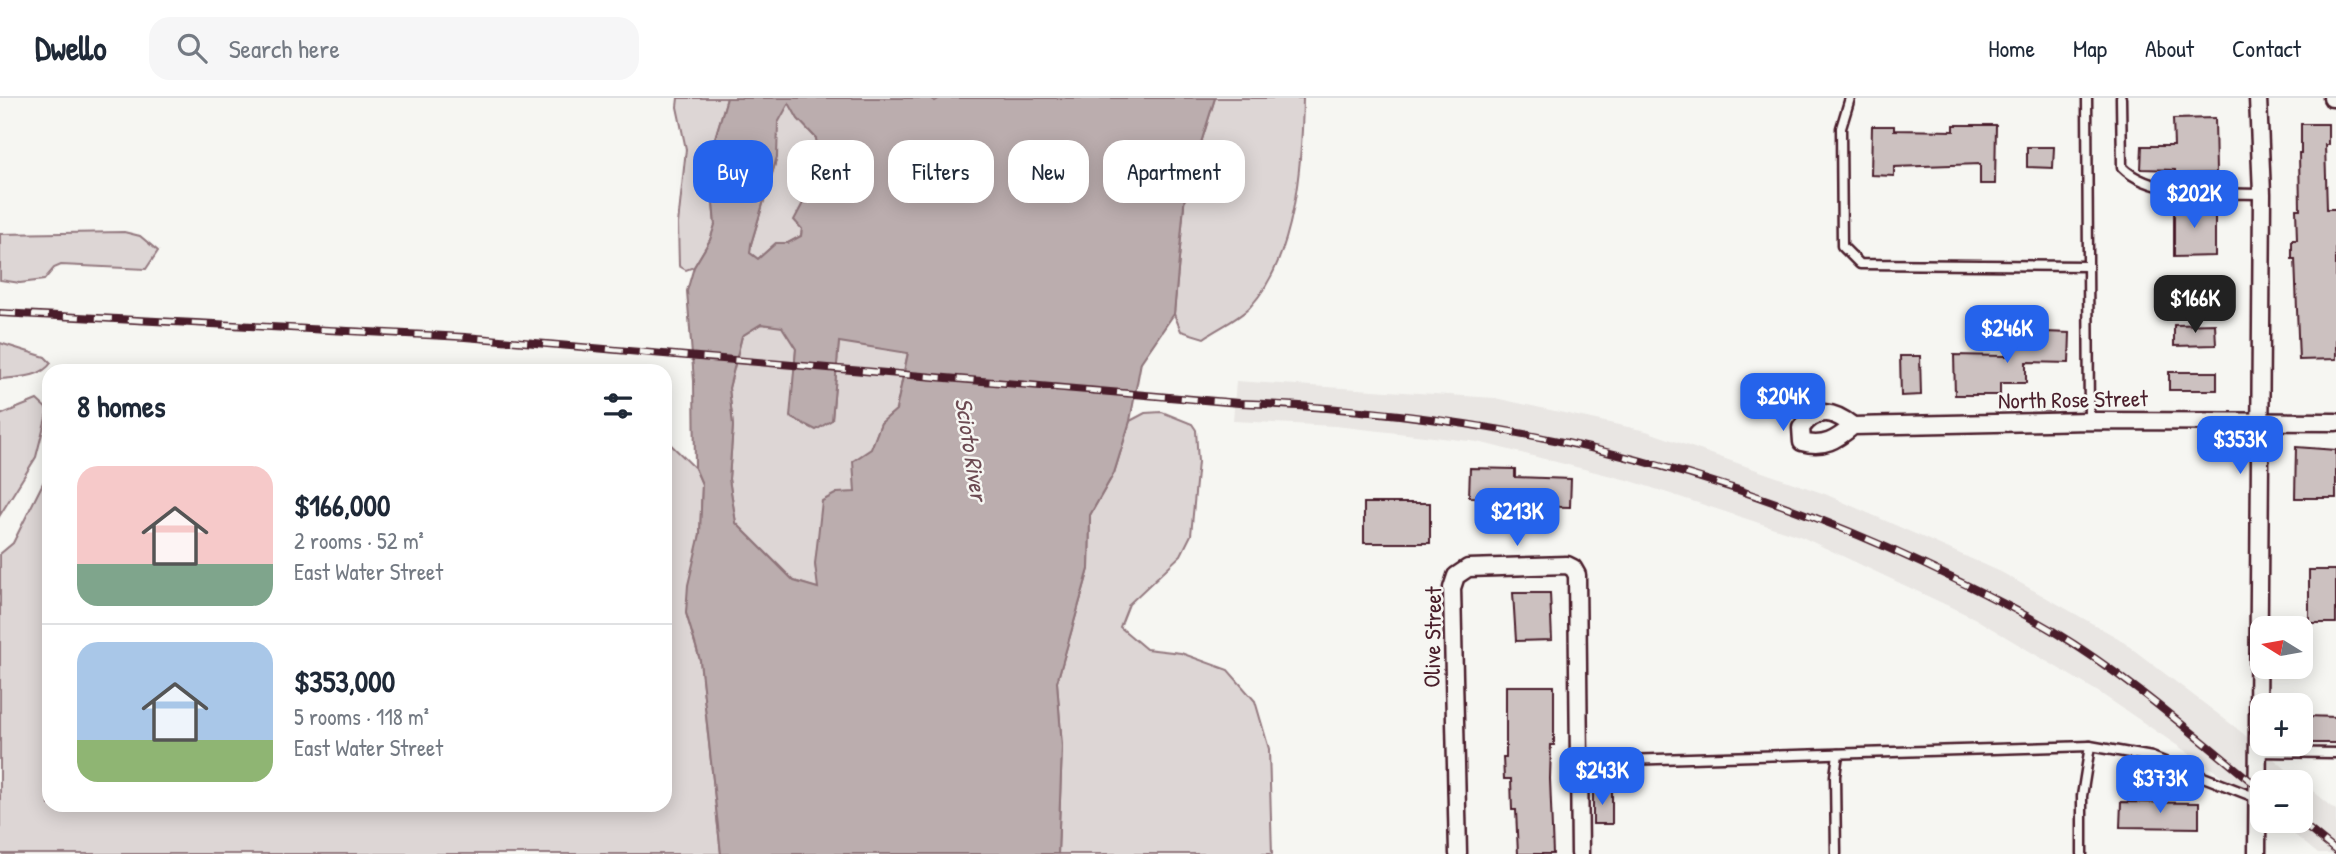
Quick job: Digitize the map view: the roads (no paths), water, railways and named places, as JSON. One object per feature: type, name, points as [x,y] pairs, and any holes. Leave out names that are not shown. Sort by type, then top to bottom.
[{"type":"street","points":[[2257,693],[2262,194],[2258,98]]},
{"type":"street","name":"North Rose Street","points":[[1853,426],[2089,421],[2336,422]]},
{"type":"street","name":"Olive Street","points":[[1458,854],[1452,588],[1456,576],[1468,568],[1567,565],[1573,568],[1577,575],[1580,854]]},
{"type":"street","points":[[2257,833],[2257,854]]},
{"type":"lane","points":[[1850,98],[1841,128],[1842,246],[1860,264],[2088,266]]},
{"type":"lane","points":[[2087,98],[2089,421]]},
{"type":"lane","points":[[2121,98],[2122,167],[2130,175],[2167,188],[2262,194]]},
{"type":"lane","points":[[2082,854],[2082,796],[2090,746]]},
{"type":"lane","points":[[1580,758],[1625,760],[2090,746],[2152,757],[2250,795]]},
{"type":"lane","points":[[2313,752],[2336,752]]},
{"type":"lane","points":[[1836,854],[1835,776],[1838,754]]},
{"type":"water","name":"Scioto River","points":[[727,98],[931,98],[935,101],[940,98],[1215,98],[1202,140],[1103,140],[1103,203],[1184,203],[1174,314],[1141,362],[1130,421],[1114,473],[1090,515],[1089,569],[1057,682],[1062,747],[1058,854],[721,854],[700,660],[686,613],[688,585],[700,534],[702,484],[695,468],[694,381],[687,291],[694,267],[710,240],[715,225],[713,203],[763,203],[750,253],[758,259],[776,243],[788,243],[801,236],[802,229],[794,220],[803,203],[874,203],[874,140],[816,140],[798,119],[789,103],[778,123],[777,157],[773,170],[773,140],[714,140]],"holes":[[[761,324],[782,327],[796,349],[790,417],[816,430],[832,420],[839,342],[908,353],[896,410],[881,423],[871,449],[853,461],[855,492],[837,493],[822,501],[815,564],[818,588],[794,581],[736,523],[729,479],[733,426],[729,388],[742,336]]]},
{"type":"railway","points":[[0,313],[465,337],[1239,403],[1329,408],[1504,430],[1590,448],[1674,470],[1841,528],[1923,564],[2021,613],[2081,649],[2161,707],[2250,780]]},
{"type":"railway","points":[[2313,832],[2336,851]]}]
